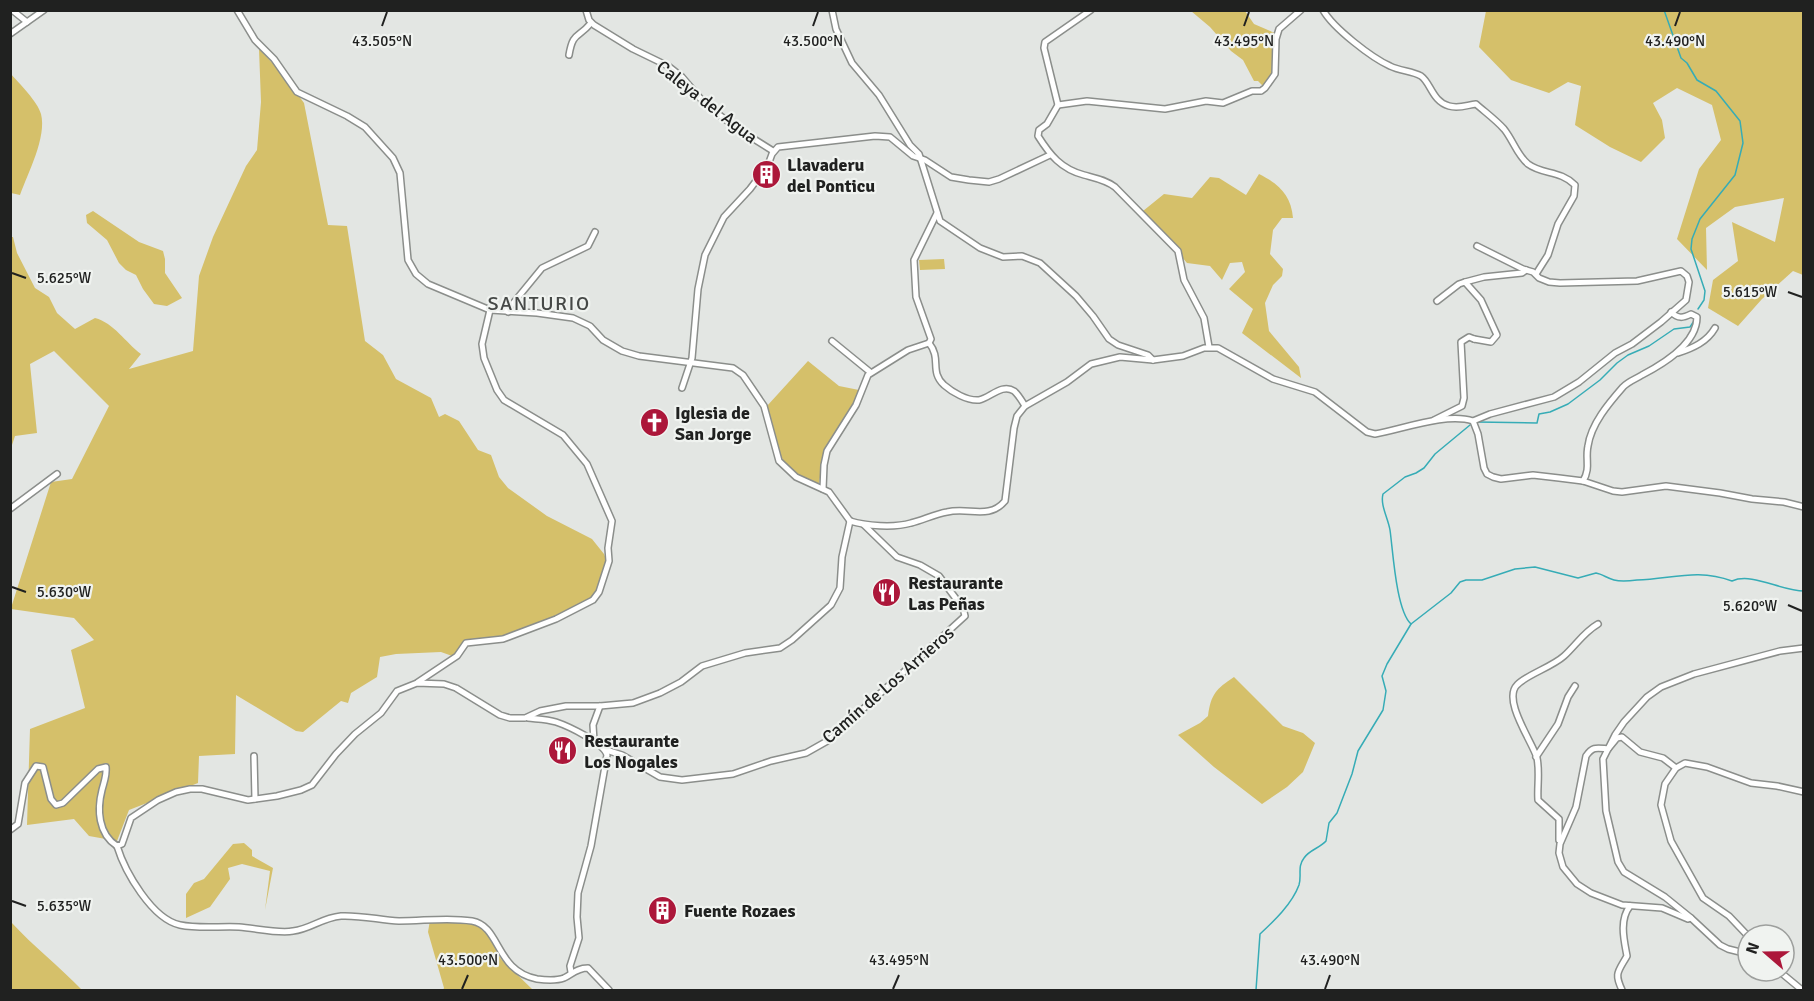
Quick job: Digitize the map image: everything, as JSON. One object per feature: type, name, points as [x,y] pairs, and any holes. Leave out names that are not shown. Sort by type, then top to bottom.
[{"type":"street","points":[[12,10],[27,22]]},
{"type":"street","points":[[10,34],[44,10]]},
{"type":"street","points":[[237,10],[255,40],[274,59],[297,92],[365,127],[393,158],[400,173],[408,260],[416,274],[433,286],[490,310],[573,318],[590,326],[603,340],[622,351],[639,356],[729,367],[743,375],[764,406],[779,461],[796,477],[834,496],[850,520],[864,525],[904,525],[948,511],[990,512],[998,509],[1005,501],[1017,416],[1025,406],[1067,382],[1091,364],[1120,357],[1153,360],[1183,356],[1209,347],[1218,348],[1273,379],[1315,392],[1367,432],[1375,434],[1459,418],[1473,421],[1544,400],[1568,390],[1615,353],[1632,344],[1686,300],[1689,282],[1682,271],[1637,281],[1549,282],[1477,246]]},
{"type":"street","points":[[569,55],[573,39],[591,23],[586,10]]},
{"type":"street","points":[[832,10],[836,29],[852,63],[886,105],[906,140],[921,159],[940,221],[980,248],[1003,257],[1022,256],[1040,263],[1076,296],[1094,316],[1109,339],[1118,345],[1148,355],[1153,360]]},
{"type":"street","points":[[1091,10],[1045,42],[1044,48],[1058,105],[1047,124],[1038,133],[1050,155],[1067,169],[1110,184],[1178,250],[1184,280],[1203,318],[1209,347]]},
{"type":"street","points":[[1058,105],[1087,101],[1165,109],[1206,101],[1223,103],[1252,91],[1261,91],[1275,74],[1276,39],[1279,29],[1301,10]]},
{"type":"street","points":[[1323,10],[1335,26],[1389,66],[1423,77],[1432,92],[1444,104],[1462,107],[1476,104],[1502,126],[1528,164],[1562,176],[1575,185],[1574,196],[1558,224],[1548,255],[1536,274]]},
{"type":"street","name":"Caleya del Agua","points":[[591,23],[633,50],[668,66],[706,105],[773,151]]},
{"type":"street","points":[[682,388],[692,363],[698,289],[705,255],[724,218],[768,165],[773,151],[782,146],[884,135],[890,137],[914,156],[951,177],[989,182],[1050,155]]},
{"type":"street","points":[[937,213],[914,260],[916,297],[931,339],[929,343],[937,356],[938,379],[950,390],[969,399],[979,400],[1003,389],[1009,389],[1015,391],[1025,406]]},
{"type":"street","points":[[508,312],[542,268],[588,246],[595,232]]},
{"type":"street","points":[[1437,301],[1459,284],[1484,277],[1522,273],[1526,270]]},
{"type":"street","points":[[1427,423],[1458,410],[1462,406],[1464,398],[1461,342],[1469,338],[1491,342],[1497,335],[1481,300],[1466,282]]},
{"type":"street","points":[[117,846],[122,844],[131,818],[158,800],[176,792],[202,789],[255,799],[295,792],[312,785],[336,754],[355,734],[381,713],[397,691],[417,682],[457,656],[466,643],[503,639],[556,619],[593,600],[599,592],[609,566],[608,548],[612,521],[587,464],[563,435],[504,400],[497,390],[484,358],[482,344],[490,310]]},
{"type":"street","points":[[1671,312],[1674,316],[1682,318],[1691,315],[1697,317],[1695,330],[1674,354]]},
{"type":"street","points":[[1583,481],[1589,470],[1588,443],[1605,409],[1625,385],[1674,354],[1695,347],[1710,336],[1714,328]]},
{"type":"street","points":[[832,341],[870,372]]},
{"type":"street","points":[[823,489],[827,452],[856,405],[870,372],[908,350],[929,343]]},
{"type":"street","points":[[1473,421],[1478,434],[1484,468],[1493,477],[1501,479],[1533,475],[1583,481],[1613,491],[1636,491],[1666,486],[1752,500],[1784,502],[1803,507]]},
{"type":"street","points":[[10,509],[57,474]]},
{"type":"street","points":[[525,718],[540,711],[566,706],[600,706],[648,699],[681,682],[702,666],[745,653],[780,648],[831,605],[840,588],[842,557],[850,520]]},
{"type":"street","name":"Camín de Los Arrieros","points":[[606,750],[622,755],[660,777],[682,780],[733,774],[771,761],[806,753],[829,740],[891,686],[965,616],[963,609],[939,576],[920,565],[897,557],[887,550],[864,525]]},
{"type":"street","points":[[1598,624],[1587,631],[1565,655],[1515,687],[1514,704],[1525,736],[1536,757],[1538,800],[1559,819],[1559,854],[1563,867],[1577,884],[1615,903],[1657,907],[1688,919],[1691,918]]},
{"type":"street","points":[[1736,952],[1728,950],[1665,897],[1632,878],[1618,862],[1606,811],[1602,765],[1608,749],[1624,722],[1647,697],[1661,687],[1694,674],[1780,651],[1803,648]]},
{"type":"street","points":[[417,682],[444,684],[456,688],[489,710],[510,718],[558,723],[594,741],[606,750],[607,759],[591,846],[578,893],[579,939],[570,966],[571,972]]},
{"type":"street","points":[[1536,757],[1558,724],[1568,697],[1575,686]]},
{"type":"street","points":[[594,741],[594,718],[600,706]]},
{"type":"street","points":[[1608,749],[1617,738],[1622,737],[1640,752],[1663,758],[1676,768]]},
{"type":"street","points":[[1559,854],[1562,836],[1576,807],[1586,756],[1591,749],[1597,746],[1608,749]]},
{"type":"street","points":[[254,756],[255,799]]},
{"type":"street","points":[[1736,923],[1730,916],[1703,898],[1671,841],[1661,805],[1665,784],[1676,768],[1685,763],[1707,767],[1742,781],[1803,792]]},
{"type":"street","points":[[10,830],[18,824],[25,783],[36,766],[40,765],[45,771],[51,799],[56,805],[63,803],[98,769],[106,766],[99,805],[104,832],[117,846],[130,877],[165,918],[179,924],[289,932],[303,929],[324,919],[344,916],[399,921],[430,918],[471,921],[487,928],[504,958],[522,974],[535,978],[557,979],[571,972],[588,968],[609,990]]},
{"type":"street","points":[[1615,903],[1624,916]]},
{"type":"street","points":[[1622,990],[1617,977],[1618,970],[1627,956],[1623,934],[1624,916],[1630,906]]},
{"type":"shaded area","points":[[1191,11],[1245,11],[1254,24],[1277,34],[1276,67],[1265,88],[1258,81],[1254,81],[1243,60]]},
{"type":"shaded area","points":[[1486,11],[1803,11],[1803,275],[1793,271],[1762,299],[1738,326],[1708,308],[1713,280],[1738,261],[1732,222],[1775,242],[1784,198],[1735,207],[1706,228],[1707,270],[1677,239],[1699,169],[1721,140],[1712,105],[1677,88],[1653,103],[1662,120],[1665,138],[1641,162],[1610,147],[1575,125],[1581,86],[1568,82],[1549,93],[1511,80],[1479,47]]},
{"type":"shaded area","points":[[259,49],[282,73],[304,103],[328,225],[347,226],[365,341],[383,355],[396,379],[431,398],[439,417],[445,414],[459,421],[478,450],[491,455],[499,477],[508,488],[547,516],[592,539],[604,554],[609,566],[593,600],[503,639],[470,642],[455,657],[441,652],[380,657],[377,677],[351,693],[348,703],[341,701],[303,732],[296,731],[236,695],[235,754],[199,756],[198,783],[129,810],[117,841],[89,836],[74,819],[27,825],[30,729],[85,708],[71,650],[94,640],[74,618],[11,608],[51,482],[72,479],[109,406],[54,351],[30,364],[37,433],[15,436],[11,448],[11,237],[13,237],[17,253],[35,288],[49,297],[57,313],[75,329],[95,318],[102,320],[114,328],[141,354],[129,369],[193,351],[199,276],[213,237],[246,166],[257,150],[261,102]]},
{"type":"shaded area","points":[[10,73],[36,104],[42,123],[36,155],[20,195],[11,193]]},
{"type":"shaded area","points":[[1259,174],[1283,191],[1292,210],[1293,218],[1282,218],[1273,230],[1270,254],[1283,269],[1282,276],[1273,285],[1265,303],[1269,331],[1299,367],[1301,378],[1242,333],[1253,309],[1229,289],[1245,272],[1242,262],[1230,263],[1222,280],[1210,266],[1187,263],[1143,211],[1164,194],[1192,198],[1210,177],[1219,178],[1246,195]]},
{"type":"shaded area","points":[[93,211],[139,242],[163,251],[165,273],[182,298],[167,306],[154,304],[136,275],[119,263],[107,240],[87,223],[86,215]]},
{"type":"shaded area","points":[[944,259],[945,269],[920,270],[919,260]]},
{"type":"shaded area","points":[[808,361],[839,386],[859,390],[850,412],[824,454],[819,483],[810,482],[797,475],[783,461],[776,444],[767,406]]},
{"type":"shaded area","points":[[1234,677],[1283,726],[1303,733],[1315,743],[1303,772],[1287,787],[1262,804],[1214,767],[1178,735],[1208,716],[1215,693]]},
{"type":"shaded area","points":[[244,843],[252,850],[252,856],[273,868],[265,910],[270,871],[242,864],[228,868],[230,879],[210,907],[186,918],[186,894],[194,883],[204,879],[233,844]]},
{"type":"shaded area","points":[[430,920],[481,927],[490,937],[501,959],[533,990],[443,990],[428,932]]},
{"type":"shaded area","points":[[11,922],[28,939],[82,990],[11,990]]},
{"type":"waterway","points":[[1664,10],[1681,58],[1687,63],[1697,80],[1716,91],[1740,121],[1743,143],[1735,175],[1700,219],[1692,239],[1691,249],[1705,291],[1704,300],[1698,309]]},
{"type":"waterway","points":[[1477,422],[1537,423],[1539,414],[1568,404],[1628,355],[1649,346],[1674,329],[1690,327],[1694,321]]},
{"type":"waterway","points":[[1256,990],[1260,934],[1292,899],[1299,885],[1304,858],[1326,841],[1329,823],[1337,813],[1358,751],[1383,710],[1386,691],[1382,676],[1411,624],[1406,617],[1399,594],[1383,494],[1405,477],[1424,468],[1435,454],[1470,425]]},
{"type":"waterway","points":[[1411,624],[1451,593],[1460,582],[1482,580],[1515,569],[1535,567],[1578,578],[1596,573],[1620,581],[1707,575],[1732,581],[1758,580],[1804,591]]},
{"type":"place","name":"Llavaderu del Ponticu","points":[[766,175]]},
{"type":"place","name":"Iglesia de San Jorge","points":[[654,423]]},
{"type":"place","name":"Restaurante Las Peñas","points":[[887,593]]},
{"type":"place","name":"Restaurante Los Nogales","points":[[563,751]]},
{"type":"place","name":"Fuente Rozaes","points":[[663,911]]},
{"type":"district","name":"SANTURIO","points":[[539,303]]}]
